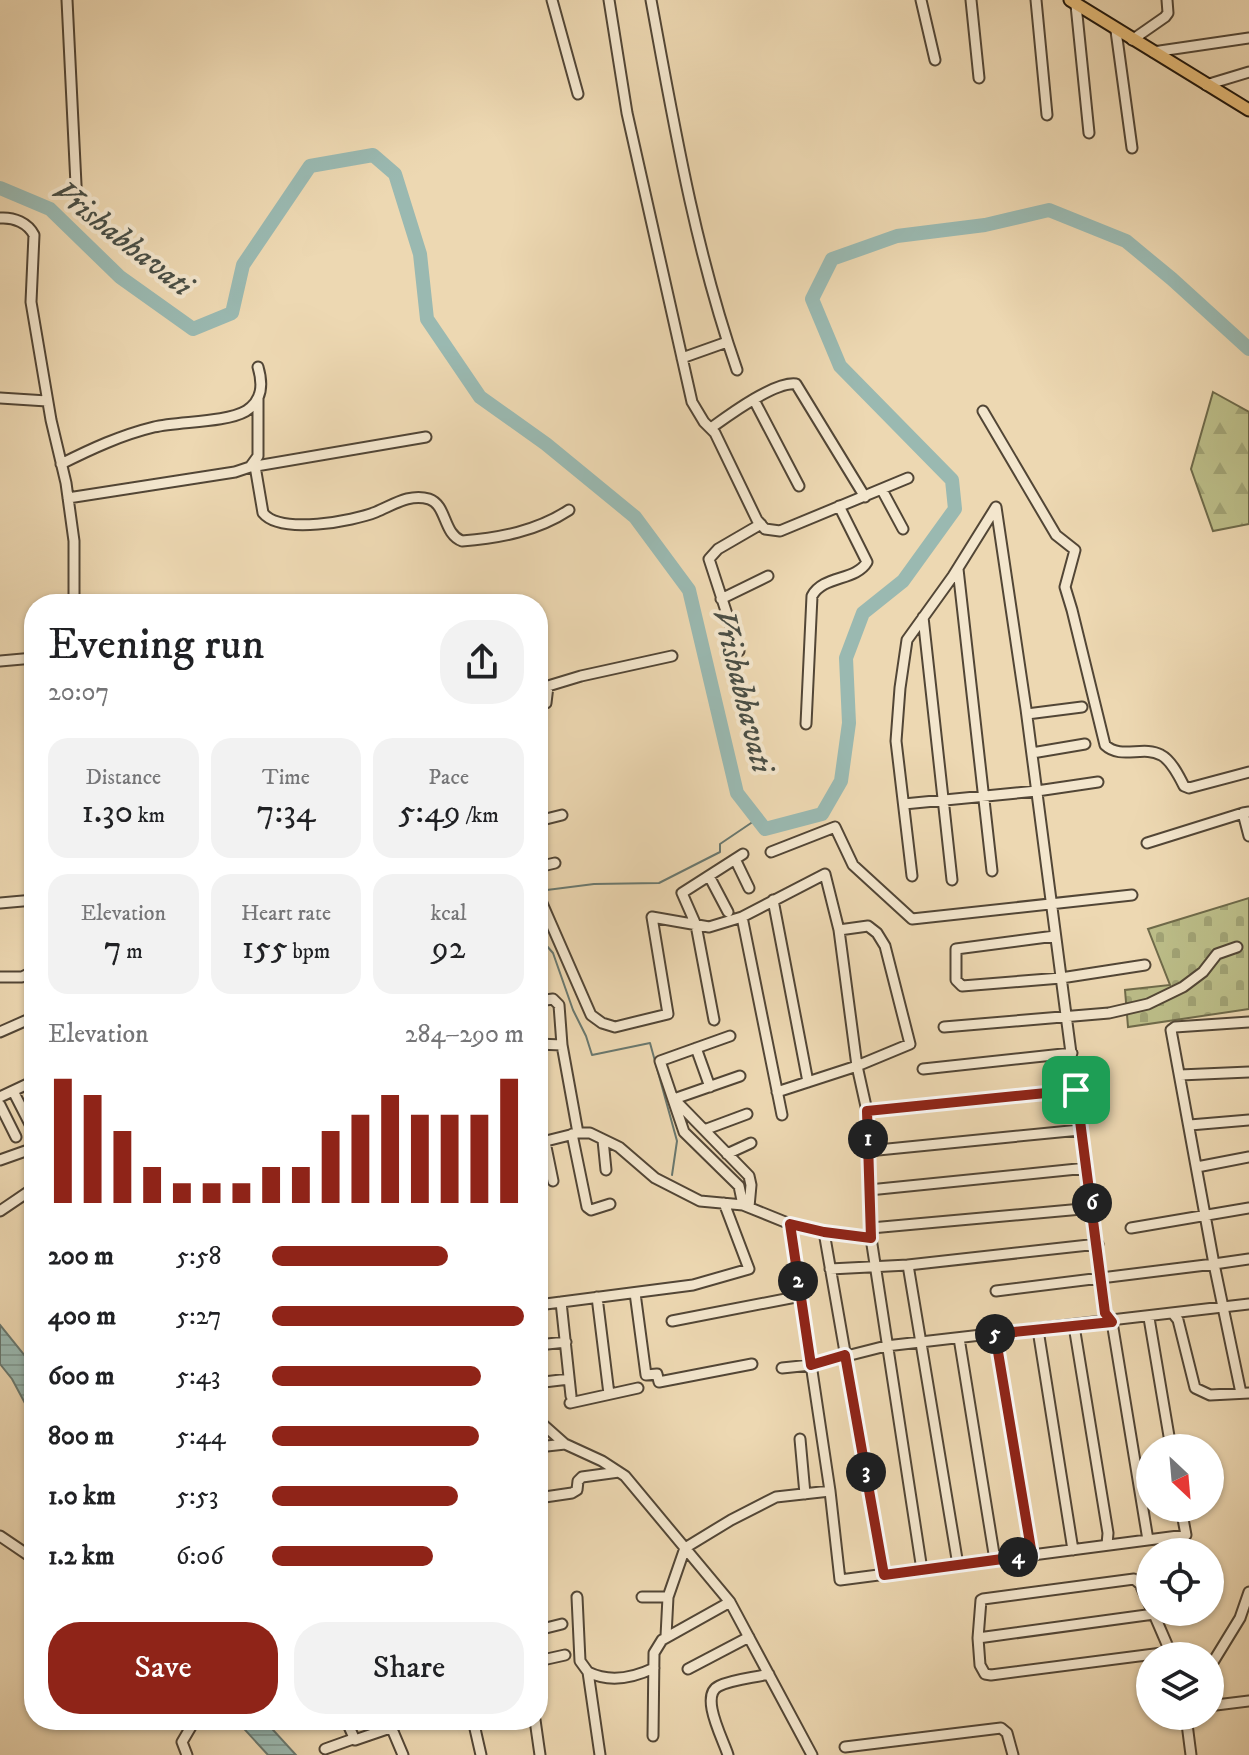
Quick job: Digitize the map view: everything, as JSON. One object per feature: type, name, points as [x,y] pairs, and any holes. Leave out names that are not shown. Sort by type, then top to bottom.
[{"type":"main road","points":[[1074,2],[1116,31],[1249,110]]},
{"type":"street","points":[[67,0],[77,205]]},
{"type":"street","points":[[552,0],[578,94]]},
{"type":"street","points":[[609,0],[627,113],[692,402],[711,428],[761,524],[772,532],[780,531],[908,478]]},
{"type":"street","points":[[651,0],[686,190],[737,370]]},
{"type":"street","points":[[921,0],[935,60]]},
{"type":"street","points":[[971,0],[979,78]]},
{"type":"street","points":[[1036,0],[1047,115]]},
{"type":"street","points":[[1132,40],[1165,17],[1168,13],[1167,0]]},
{"type":"street","points":[[1074,2],[1089,133]]},
{"type":"street","points":[[1116,31],[1132,148]]},
{"type":"street","points":[[1153,53],[1249,38]]},
{"type":"street","points":[[1206,85],[1249,72]]},
{"type":"street","points":[[0,218],[25,225],[34,235],[31,302],[47,401],[68,498],[74,541],[74,594]]},
{"type":"street","points":[[682,358],[727,342]]},
{"type":"street","points":[[258,367],[263,384],[258,399],[258,456],[252,466],[263,513],[268,519],[313,525],[375,513],[399,501],[428,498],[449,531],[462,541],[534,529],[569,510]]},
{"type":"street","points":[[711,428],[781,386],[796,384],[865,497]]},
{"type":"street","points":[[0,398],[47,401]]},
{"type":"street","points":[[61,464],[103,443],[157,426],[198,422],[245,411],[258,399]]},
{"type":"street","points":[[754,400],[799,486]]},
{"type":"street","points":[[983,411],[1056,535],[1075,550],[1066,594],[1105,745],[1115,753],[1156,753],[1163,756],[1184,786],[1189,788],[1249,772]]},
{"type":"street","points":[[68,498],[235,472],[252,466],[426,437]]},
{"type":"street","points":[[882,490],[903,529]]},
{"type":"street","points":[[806,724],[812,596],[819,587],[861,570],[867,562],[839,506]]},
{"type":"street","points":[[912,876],[896,741],[907,640],[958,569],[996,507],[1068,1017],[1105,1313],[1112,1322],[1148,1538]]},
{"type":"street","points":[[739,651],[709,559],[718,549],[761,524]]},
{"type":"street","points":[[958,569],[992,871]]},
{"type":"street","points":[[721,599],[768,576]]},
{"type":"street","points":[[923,617],[952,880]]},
{"type":"street","points":[[548,686],[672,656]]},
{"type":"street","points":[[0,661],[24,659]]},
{"type":"street","points":[[1027,714],[1082,707]]},
{"type":"street","points":[[1032,753],[1085,744]]},
{"type":"street","points":[[904,804],[1098,782]]},
{"type":"street","points":[[1147,843],[1246,812],[1249,836]]},
{"type":"street","points":[[548,818],[562,815]]},
{"type":"street","points":[[771,852],[835,827],[853,865],[912,919],[1132,895]]},
{"type":"street","points":[[714,1020],[696,925],[682,893],[739,857],[749,888]]},
{"type":"street","points":[[548,865],[555,863]]},
{"type":"street","points":[[548,917],[591,1015],[615,1027],[668,1014],[652,917],[709,927],[742,917],[825,874],[839,930],[857,1066],[867,1111],[871,1233],[922,1570]]},
{"type":"street","points":[[709,876],[728,912]]},
{"type":"street","points":[[773,900],[808,1082]]},
{"type":"street","points":[[0,903],[24,901]]},
{"type":"street","points":[[742,917],[782,1115]]},
{"type":"street","points":[[777,1092],[857,1066],[910,1044],[885,946],[877,933],[868,926],[839,930]]},
{"type":"street","points":[[1055,936],[956,949],[956,980],[962,986],[1062,977],[1145,965]]},
{"type":"street","points":[[944,1027],[1109,1013],[1148,1004],[1183,987],[1203,972],[1217,954],[1237,947]]},
{"type":"street","points":[[0,977],[24,976]]},
{"type":"street","points":[[548,1000],[553,999],[559,1005],[562,1045],[587,1207],[591,1210],[610,1204]]},
{"type":"street","points":[[0,1032],[24,1021]]},
{"type":"street","points":[[1174,1315],[1178,1320],[1195,1388],[1210,1395],[1245,1393],[1214,1264],[1171,1030],[1175,1027],[1249,1022]]},
{"type":"street","points":[[730,1036],[660,1061],[684,1132],[739,1186],[746,1206]]},
{"type":"street","points":[[548,1044],[562,1045]]},
{"type":"street","points":[[696,1048],[710,1087]]},
{"type":"street","points":[[923,1069],[1072,1053]]},
{"type":"street","points":[[1180,1075],[1249,1072]]},
{"type":"street","points":[[674,1099],[740,1076]]},
{"type":"street","points":[[0,1097],[24,1086]]},
{"type":"street","points":[[867,1111],[1076,1090]]},
{"type":"street","points":[[13,1091],[24,1112]]},
{"type":"street","points":[[674,1099],[749,1176],[751,1185],[746,1206]]},
{"type":"street","points":[[0,1105],[16,1137]]},
{"type":"street","points":[[704,1130],[747,1114]]},
{"type":"street","points":[[1190,1125],[1249,1120]]},
{"type":"street","points":[[868,1151],[1080,1130]]},
{"type":"street","points":[[548,1141],[575,1133],[590,1133],[619,1147],[655,1178],[700,1201],[746,1206],[790,1224],[824,1232],[871,1233],[1093,1208]]},
{"type":"street","points":[[603,1140],[606,1170]]},
{"type":"street","points":[[727,1154],[751,1143]]},
{"type":"street","points":[[0,1160],[24,1152]]},
{"type":"street","points":[[1197,1167],[1249,1157]]},
{"type":"street","points":[[548,1164],[553,1181]]},
{"type":"street","points":[[869,1190],[1087,1168]]},
{"type":"street","points":[[0,1211],[24,1195]]},
{"type":"street","points":[[548,1304],[693,1285],[749,1269],[724,1203]]},
{"type":"street","points":[[1131,1228],[1249,1208]]},
{"type":"street","points":[[790,1224],[830,1491],[840,1580],[1136,1541]]},
{"type":"street","points":[[824,1232],[884,1575]]},
{"type":"street","points":[[830,1269],[876,1268],[1098,1244]]},
{"type":"street","points":[[996,1291],[1249,1259]]},
{"type":"street","points":[[908,1265],[958,1565]]},
{"type":"street","points":[[635,1293],[646,1375],[657,1374],[659,1382],[752,1364]]},
{"type":"street","points":[[672,1321],[801,1296]]},
{"type":"street","points":[[597,1297],[609,1394]]},
{"type":"street","points":[[561,1302],[570,1399],[638,1388]]},
{"type":"street","points":[[782,1368],[811,1365],[886,1346],[1149,1318],[1249,1304]]},
{"type":"street","points":[[1149,1318],[1169,1434]]},
{"type":"street","points":[[1074,1326],[1108,1533],[1107,1545]]},
{"type":"street","points":[[1038,1330],[1073,1550]]},
{"type":"street","points":[[995,1334],[1032,1555]]},
{"type":"street","points":[[959,1338],[995,1560]]},
{"type":"street","points":[[548,1344],[566,1342]]},
{"type":"street","points":[[548,1382],[569,1379]]},
{"type":"street","points":[[548,1429],[565,1444],[619,1472],[730,1602],[812,1755]]},
{"type":"street","points":[[800,1439],[805,1494]]},
{"type":"street","points":[[548,1446],[565,1444]]},
{"type":"street","points":[[548,1496],[575,1492],[582,1477],[619,1472]]},
{"type":"street","points":[[666,1636],[668,1597],[685,1548],[776,1497],[830,1491]]},
{"type":"street","points":[[1163,1538],[1186,1535],[1184,1522]]},
{"type":"street","points":[[0,1536],[24,1552]]},
{"type":"street","points":[[1136,1581],[983,1599],[978,1638],[980,1665],[985,1674],[991,1675],[1136,1658]]},
{"type":"street","points":[[1224,1644],[1240,1618],[1249,1592]]},
{"type":"street","points":[[577,1597],[580,1661],[588,1672],[602,1679],[637,1676],[654,1668]]},
{"type":"street","points":[[642,1597],[668,1597]]},
{"type":"street","points":[[653,1736],[654,1653],[666,1636],[730,1602]]},
{"type":"street","points":[[978,1638],[1136,1613]]},
{"type":"street","points":[[548,1628],[562,1624]]},
{"type":"street","points":[[688,1669],[749,1637]]},
{"type":"street","points":[[548,1659],[565,1655]]},
{"type":"street","points":[[588,1672],[600,1755]]},
{"type":"street","points":[[728,1755],[710,1703],[712,1693],[717,1686],[769,1674]]},
{"type":"street","points":[[1224,1704],[1249,1701]]},
{"type":"street","points":[[845,1747],[1001,1728],[1007,1733],[1013,1755]]},
{"type":"street","points":[[187,1755],[182,1742],[189,1730]]},
{"type":"street","points":[[350,1730],[353,1739]]},
{"type":"street","points":[[325,1749],[384,1730]]},
{"type":"street","points":[[394,1730],[403,1755]]},
{"type":"street","points":[[475,1730],[481,1755]]},
{"type":"street","points":[[536,1730],[540,1755]]},
{"type":"street","points":[[1187,1730],[1191,1755]]},
{"type":"green space","points":[[1213,392],[1249,412],[1249,524],[1213,531],[1191,469]]},
{"type":"green space","points":[[1249,898],[1249,1009],[1128,1027],[1125,990],[1170,985],[1148,929]]},
{"type":"water","points":[[0,1325],[24,1355],[24,1401],[12,1379],[0,1364]]},
{"type":"water","points":[[245,1730],[273,1730],[296,1755],[268,1755]]},
{"type":"waterway","name":"Vrishabhavati","points":[[0,188],[50,209],[120,277],[193,329],[232,313],[243,265],[310,166],[373,155],[395,174],[420,254],[427,319],[480,397],[546,444],[635,517],[689,590],[737,793],[765,829],[822,814],[841,781],[849,723],[846,658],[863,613],[903,581],[955,509],[952,480],[840,366],[812,299],[832,259],[897,236],[985,225],[1049,210],[1126,241],[1249,349]]},
{"type":"waterway","points":[[548,890],[594,884],[659,883],[720,852],[720,844],[757,819]]},
{"type":"waterway","points":[[548,947],[553,953],[592,1055],[650,1043],[677,1141],[672,1175]]},
{"type":"route","points":[[1076,1090],[1105,1313],[1112,1322],[995,1334],[1032,1555],[884,1575],[845,1355],[811,1365],[790,1224],[871,1238],[867,1111],[1076,1090]]}]
